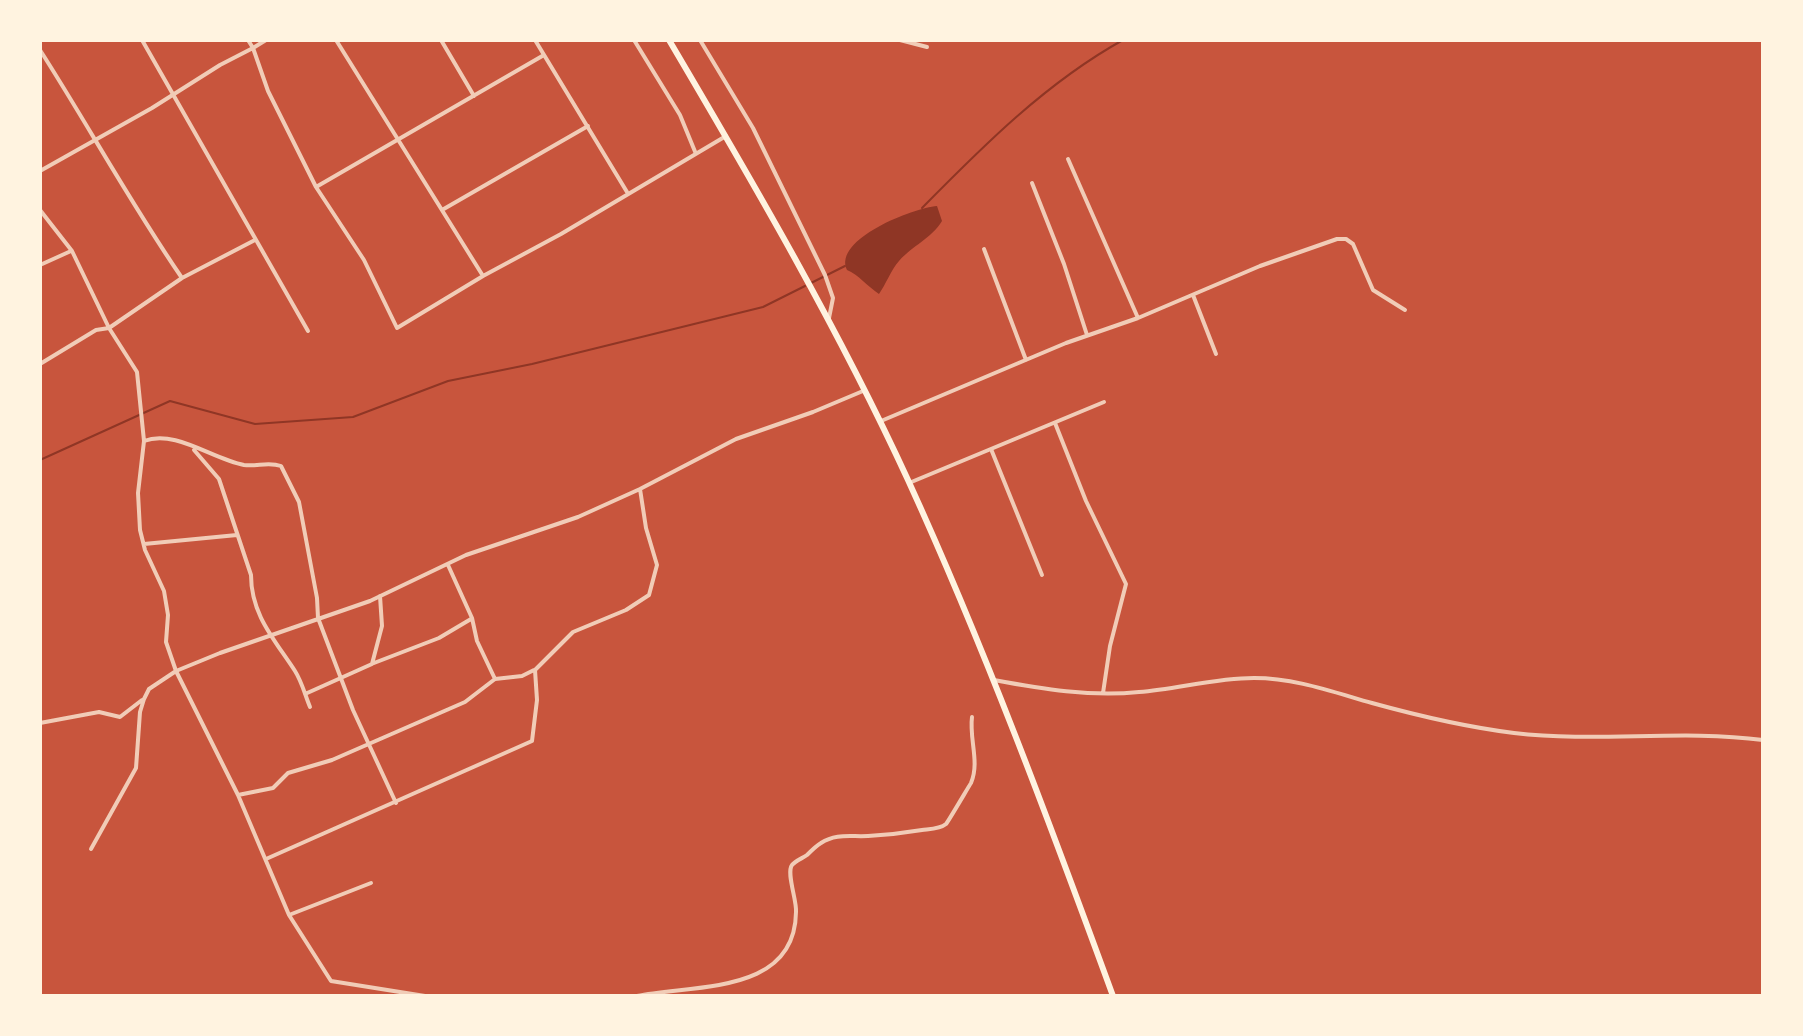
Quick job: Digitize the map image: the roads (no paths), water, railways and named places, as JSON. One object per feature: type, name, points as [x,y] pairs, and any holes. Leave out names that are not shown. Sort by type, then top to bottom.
[{"type":"main road","points":[[669,40],[828,320],[909,483],[992,680],[1113,996]]},
{"type":"street","points":[[142,40],[308,331]]},
{"type":"street","points":[[248,40],[268,91],[316,187],[364,260],[397,328],[726,136]]},
{"type":"street","points":[[40,171],[266,40]]},
{"type":"street","points":[[336,40],[483,276]]},
{"type":"street","points":[[441,40],[474,96]]},
{"type":"street","points":[[535,40],[627,193]]},
{"type":"street","points":[[634,40],[680,115],[696,154]]},
{"type":"street","points":[[700,40],[753,128],[825,275],[833,298],[828,320]]},
{"type":"street","points":[[900,40],[927,47]]},
{"type":"street","points":[[40,50],[97,139],[137,211],[182,278]]},
{"type":"street","points":[[316,187],[544,55]]},
{"type":"street","points":[[442,210],[588,126]]},
{"type":"street","points":[[1068,159],[1138,318]]},
{"type":"street","points":[[1032,183],[1064,264],[1087,335]]},
{"type":"street","points":[[40,210],[72,251],[109,328],[137,372],[144,441],[138,493],[140,530],[164,591],[168,615],[166,642],[176,671],[238,795],[289,915],[331,981],[425,996]]},
{"type":"street","points":[[879,421],[1260,266],[1337,239],[1346,239],[1353,244],[1373,290],[1405,310]]},
{"type":"street","points":[[40,364],[96,330],[109,328],[182,278],[255,240]]},
{"type":"street","points":[[984,249],[1026,360]]},
{"type":"street","points":[[40,265],[72,251]]},
{"type":"street","points":[[1193,295],[1216,354]]},
{"type":"street","points":[[91,849],[136,768],[140,712],[144,699],[149,689],[176,671],[380,596],[466,555],[578,517],[736,439],[863,391]]},
{"type":"street","points":[[909,483],[1104,402]]},
{"type":"street","points":[[1055,423],[1086,501],[1126,584],[1110,646],[1103,693]]},
{"type":"street","points":[[144,441],[169,437],[246,466],[272,463],[281,466],[299,502],[318,618],[368,743],[396,803]]},
{"type":"street","points":[[189,446],[219,479],[251,575],[251,590],[257,611],[269,635],[296,673],[310,707]]},
{"type":"street","points":[[991,449],[1042,575]]},
{"type":"street","points":[[238,795],[273,788],[288,773],[332,760],[465,702],[495,679],[522,676],[535,670],[573,632],[626,610],[649,595],[657,565],[646,528],[640,489]]},
{"type":"street","points":[[144,544],[237,535]]},
{"type":"street","points":[[448,565],[495,679]]},
{"type":"street","points":[[372,664],[382,626],[380,596]]},
{"type":"street","points":[[305,694],[439,638],[472,618]]},
{"type":"street","points":[[266,859],[532,741],[537,700],[535,670]]},
{"type":"street","points":[[992,680],[1047,690],[1103,693],[1139,692],[1252,678],[1291,680],[1446,722],[1516,733],[1581,737],[1733,736],[1763,740]]},
{"type":"street","points":[[40,723],[99,712],[120,717],[144,699]]},
{"type":"street","points":[[637,996],[718,986],[774,965],[789,947],[796,925],[797,904],[788,874],[792,865],[821,842],[845,835],[897,834],[946,825],[971,782],[975,761],[970,733],[972,717]]},
{"type":"street","points":[[289,915],[371,883]]},
{"type":"waterway","points":[[922,208],[1042,95],[1123,40]]},
{"type":"waterway","points":[[811,283],[845,266]]},
{"type":"waterway","points":[[40,460],[170,401],[255,424],[353,417],[448,381],[532,364],[763,307],[805,286]]}]
